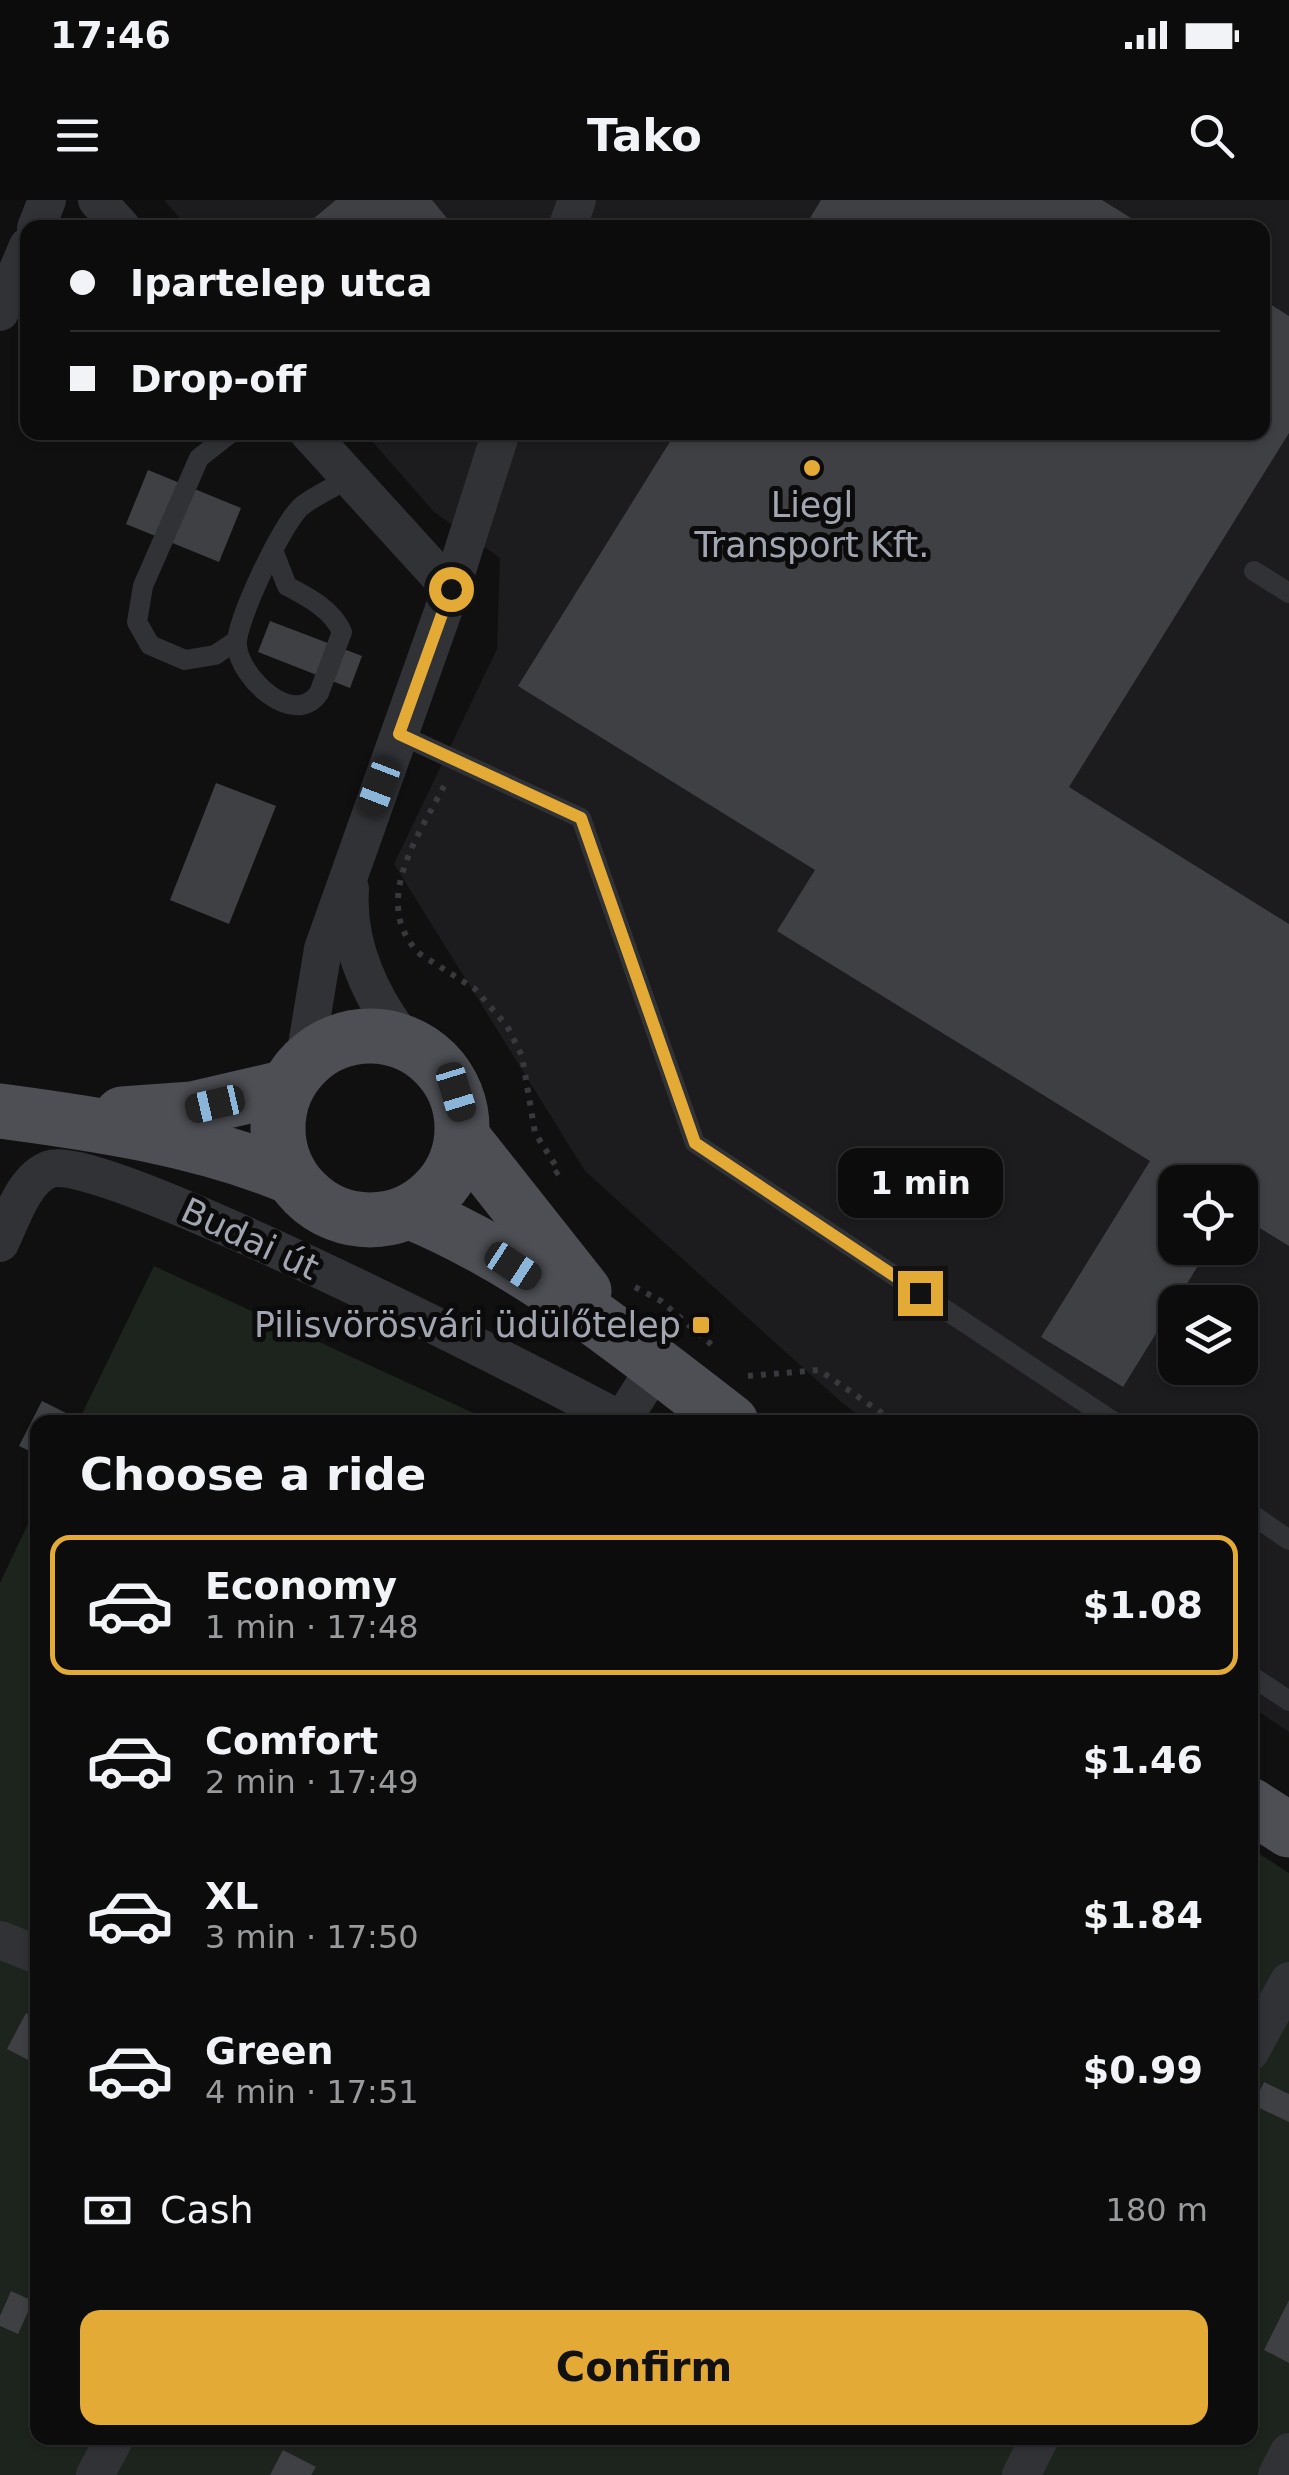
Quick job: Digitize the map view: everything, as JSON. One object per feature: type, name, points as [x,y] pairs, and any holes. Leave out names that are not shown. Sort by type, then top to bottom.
[{"type":"main road","points":[[386,1036],[407,1042],[444,1071],[456,1092],[463,1115],[463,1138],[454,1168],[436,1194],[410,1212],[378,1220],[344,1217],[314,1202],[291,1177],[278,1142],[280,1104],[295,1075],[322,1049],[352,1037],[386,1036]]},
{"type":"main road","points":[[65,1118],[192,1109],[295,1075]]},
{"type":"main road","points":[[0,1111],[65,1118],[214,1150],[291,1177]]},
{"type":"main road","points":[[463,1138],[539,1238],[641,1352]]},
{"type":"main road","points":[[410,1212],[480,1246],[641,1352],[722,1415]]},
{"type":"main road","points":[[1258,1810],[1289,1830]]},
{"type":"street","points":[[97,200],[115,220]]},
{"type":"street","points":[[0,312],[20,265]]},
{"type":"street","points":[[315,440],[451,589]]},
{"type":"street","points":[[295,1075],[323,949],[451,589],[498,440]]},
{"type":"street","points":[[353,862],[350,896],[361,967],[392,1024],[407,1042]]},
{"type":"street","name":"Budai út","points":[[0,1243],[31,1180],[51,1168],[76,1168],[143,1191],[274,1248],[608,1415]]},
{"type":"street","points":[[624,1415],[641,1352]]},
{"type":"street","points":[[0,1940],[30,1953]]},
{"type":"street","points":[[1258,2037],[1289,1981]]},
{"type":"street","points":[[95,2475],[111,2445]]},
{"type":"street","points":[[1021,2475],[1036,2445]]},
{"type":"street","points":[[1277,2475],[1289,2452]]},
{"type":"lane","points":[[222,440],[199,458],[143,586],[137,622],[150,645],[185,660],[215,656],[236,641],[280,534],[302,506],[348,478]]},
{"type":"lane","points":[[236,641],[241,666],[261,691],[297,704],[314,701],[342,632],[338,621],[310,598],[286,586],[273,550]]},
{"type":"lane","points":[[1254,572],[1289,593]]},
{"type":"lane","points":[[399,734],[581,818],[695,1143],[1103,1415]]},
{"type":"lane","points":[[1258,1519],[1289,1540]]},
{"type":"lane","points":[[1258,1680],[1289,1700]]},
{"type":"path","points":[[456,760],[401,872],[398,897],[402,924],[412,947],[475,989],[507,1026],[522,1056],[535,1133],[559,1171]]},
{"type":"path","points":[[618,1279],[662,1300],[719,1351]]},
{"type":"path","points":[[734,1364],[748,1376],[820,1370],[885,1415]]},
{"type":"shaded area","points":[[164,200],[1289,200],[1289,1732],[1258,1711],[1258,1415],[858,1415],[585,1171],[394,864],[497,649],[500,558],[434,512],[371,440],[1270,440],[1270,220],[181,220]]},
{"type":"shaded area","points":[[154,1266],[478,1415],[81,1415]]},
{"type":"shaded area","points":[[30,1520],[30,2445],[1258,2445],[1258,1853],[1289,1873],[1289,2475],[0,2475],[0,1583]]},
{"type":"building","points":[[336,200],[432,200],[448,220],[312,220]]},
{"type":"building","points":[[821,200],[1102,200],[1134,220],[809,220]]},
{"type":"building","points":[[1270,304],[1289,316],[1289,433],[1069,787],[1289,924],[1289,1246],[1258,1227],[1258,1165],[1158,1165],[1158,1265],[1198,1265],[1186,1285],[1158,1285],[1158,1330],[1123,1387],[1041,1337],[1150,1161],[777,931],[815,870],[518,686],[671,440],[1270,440]]},
{"type":"building","points":[[148,470],[241,508],[219,562],[126,524]]},
{"type":"building","points":[[270,621],[362,656],[350,688],[258,652]]},
{"type":"building","points":[[216,783],[276,806],[229,924],[170,900]]},
{"type":"building","points":[[42,1401],[70,1415],[35,1415]]},
{"type":"building","points":[[30,1424],[30,1451],[19,1446]]},
{"type":"building","points":[[26,2013],[30,2015],[30,2061],[7,2049]]},
{"type":"building","points":[[1264,2082],[1289,2094],[1289,2122],[1258,2107]]},
{"type":"building","points":[[11,2291],[30,2300],[18,2334],[0,2326]]},
{"type":"building","points":[[1289,2300],[1289,2363],[1264,2350]]},
{"type":"building","points":[[283,2450],[316,2467],[311,2475],[270,2475]]},
{"type":"place","name":"Liegl Transport Kft.","points":[[812,468]]},
{"type":"place","name":"Pilisvörösvári üdülőtelep","points":[[701,1325]]},
{"type":"route","points":[[451,589],[399,734],[581,818],[695,1143],[920,1293]]}]
